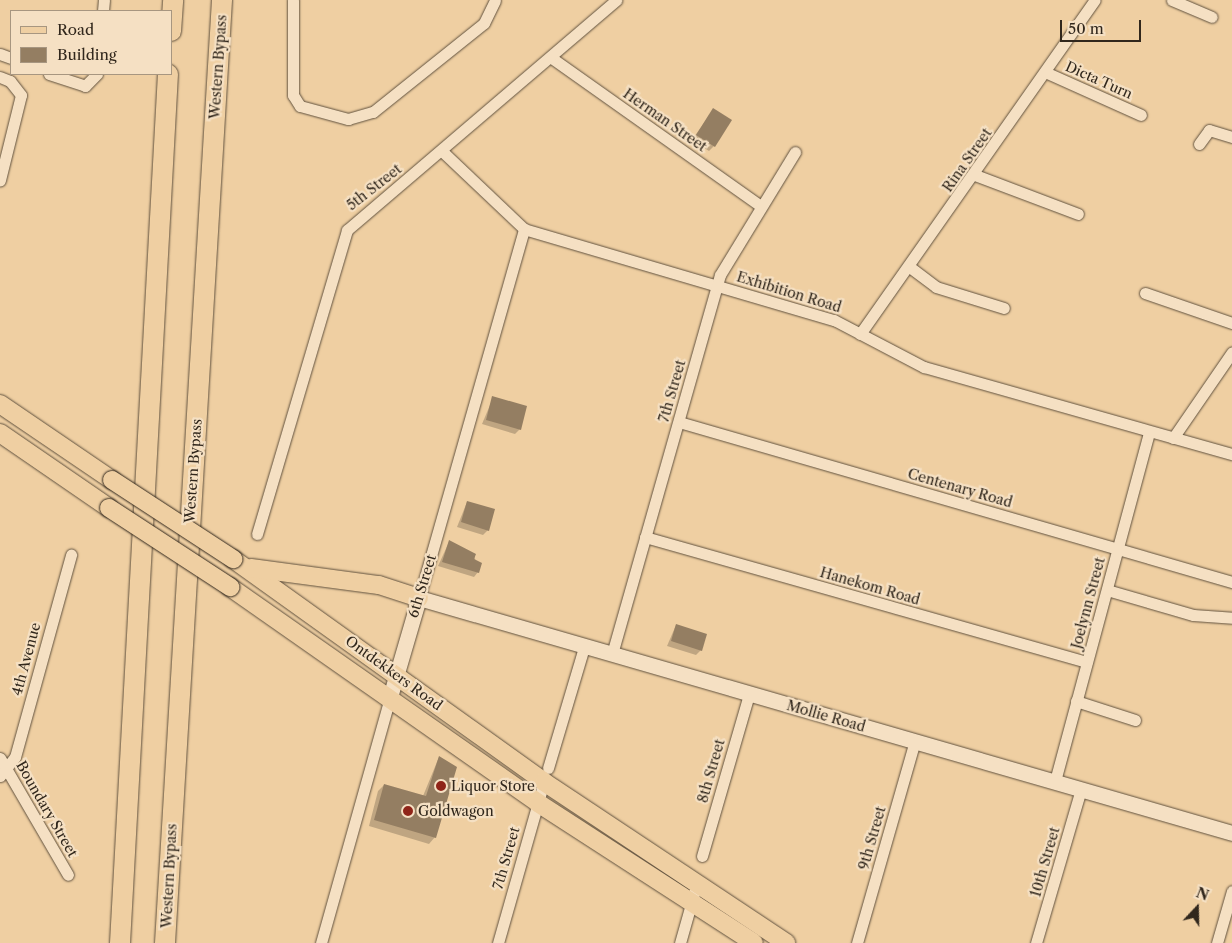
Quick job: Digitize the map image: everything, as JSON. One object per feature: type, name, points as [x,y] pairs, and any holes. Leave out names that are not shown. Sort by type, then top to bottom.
[{"type":"highway","points":[[172,16],[173,0]]},
{"type":"highway","name":"Western Bypass","points":[[165,943],[222,0]]},
{"type":"highway","points":[[120,943],[168,75]]},
{"type":"main road","name":"Ontdekkers Road","points":[[0,404],[236,562],[786,943]]},
{"type":"main road","name":"Ontdekkers Road","points":[[0,433],[390,697],[538,803],[692,901],[754,943]]},
{"type":"main road","points":[[236,562],[282,575],[379,585],[419,598]]},
{"type":"main road","name":"Mollie Road","points":[[419,598],[1232,833]]},
{"type":"main road","name":"6th Street","points":[[390,697],[419,598]]},
{"type":"street","points":[[293,0],[293,95],[300,106],[348,119],[372,112],[484,23],[495,0]]},
{"type":"street","name":"5th Street","points":[[257,534],[340,244],[365,211],[443,152],[553,59],[616,0]]},
{"type":"street","name":"Rina Street","points":[[860,334],[911,268],[1095,0]]},
{"type":"street","points":[[1172,0],[1212,16]]},
{"type":"street","name":"Herman Street","points":[[553,59],[761,206]]},
{"type":"street","name":"Dicta Turn","points":[[1045,72],[1142,114]]},
{"type":"street","points":[[52,75],[85,86],[96,75]]},
{"type":"street","points":[[0,77],[10,81],[22,95],[0,180]]},
{"type":"street","points":[[1198,144],[1209,130],[1232,137]]},
{"type":"street","name":"Exhibition Road","points":[[443,152],[524,229],[834,320],[909,362],[1149,433],[1232,454]]},
{"type":"street","name":"7th Street","points":[[612,654],[717,286],[761,206],[795,152]]},
{"type":"street","points":[[975,175],[1078,214]]},
{"type":"street","name":"6th Street","points":[[419,598],[524,229]]},
{"type":"street","points":[[911,268],[936,287],[1004,308]]},
{"type":"street","points":[[1145,293],[1232,323]]},
{"type":"street","points":[[1173,438],[1232,352]]},
{"type":"street","name":"Centenary Road","points":[[679,422],[1232,582]]},
{"type":"street","name":"Joelynn Street","points":[[1054,781],[1149,433]]},
{"type":"street","name":"Hanekom Road","points":[[645,537],[1087,662]]},
{"type":"street","name":"4th Avenue","points":[[3,773],[15,757],[71,555]]},
{"type":"street","points":[[1107,590],[1193,615],[1232,618]]},
{"type":"street","name":"7th Street","points":[[498,943],[584,647]]},
{"type":"street","name":"8th Street","points":[[702,856],[749,694]]},
{"type":"street","name":"6th Street","points":[[322,943],[390,697]]},
{"type":"street","points":[[1076,701],[1135,720]]},
{"type":"street","name":"9th Street","points":[[857,943],[915,741]]},
{"type":"street","name":"Boundary Street","points":[[0,758],[3,773],[68,875]]},
{"type":"street","name":"10th Street","points":[[1036,943],[1081,789]]},
{"type":"street","points":[[680,943],[697,883]]},
{"type":"street","points":[[1217,943],[1232,891]]},
{"type":"building","points":[[713,108],[732,120],[715,147],[696,135]]},
{"type":"building","points":[[492,396],[527,406],[521,430],[486,420]]},
{"type":"building","points":[[467,501],[495,509],[489,531],[461,522]]},
{"type":"building","points":[[449,540],[476,554],[474,559],[482,563],[479,573],[442,562]]},
{"type":"building","points":[[676,624],[707,634],[702,651],[671,641]]},
{"type":"building","points":[[439,756],[457,767],[436,838],[374,820],[384,784],[426,796]]},
{"type":"place","name":"Liquor Store","points":[[441,786]]},
{"type":"place","name":"Goldwagon","points":[[408,811]]}]
